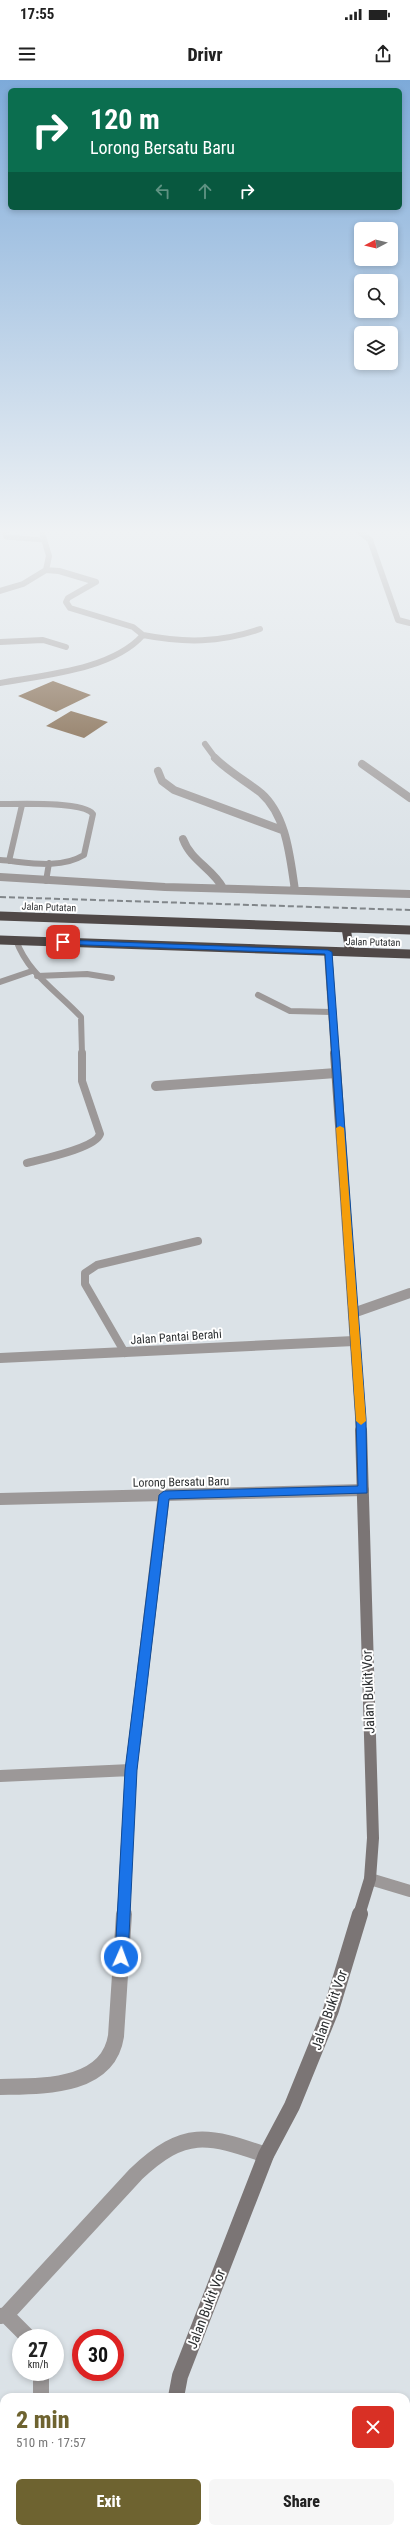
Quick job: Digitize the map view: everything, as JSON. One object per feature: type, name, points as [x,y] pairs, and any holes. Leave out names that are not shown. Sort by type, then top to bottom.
[{"type":"highway","name":"Jalan Putatan","points":[[0,916],[410,930]]},
{"type":"highway","points":[[346,928],[350,952]]},
{"type":"highway","name":"Jalan Putatan","points":[[0,940],[410,954]]},
{"type":"street","points":[[59,643],[66,647]]},
{"type":"street","points":[[0,683],[110,658],[137,643]]},
{"type":"street","points":[[205,744],[214,758],[268,800],[274,808],[289,853],[295,890]]},
{"type":"street","points":[[362,764],[410,798]]},
{"type":"street","points":[[158,771],[162,781],[174,790],[282,830]]},
{"type":"street","points":[[183,839],[186,850],[193,860],[213,871],[218,877],[222,888]]},
{"type":"street","points":[[0,877],[46,881],[410,894]]},
{"type":"street","name":"Jalan Bukit Vor","points":[[177,2393],[180,2376],[266,2155],[292,2106],[331,2010],[370,1879],[373,1838],[364,1586],[361,1419],[354,1341],[354,1313],[331,1012],[328,952]]},
{"type":"street","points":[[156,1086],[336,1073]]},
{"type":"street","points":[[354,1313],[410,1294]]},
{"type":"street","name":"Jalan Pantai Berahi","points":[[0,1358],[354,1341]]},
{"type":"street","name":"Lorong Bersatu Baru","points":[[0,1499],[363,1490]]},
{"type":"street","points":[[0,2087],[68,2083],[87,2077],[104,2064],[115,2045],[118,2019],[131,1770],[164,1495]]},
{"type":"street","points":[[0,1776],[131,1770]]},
{"type":"street","points":[[370,1879],[410,1890]]},
{"type":"street","points":[[19,2329],[3,2315],[104,2211],[125,2184],[155,2157],[187,2141],[204,2139],[220,2139],[266,2155]]},
{"type":"street","points":[[41,2381],[41,2393]]},
{"type":"lane","points":[[0,804],[73,806],[90,810],[92,814],[84,855],[72,862],[49,863],[0,860]]},
{"type":"lane","points":[[9,860],[22,805]]},
{"type":"lane","points":[[46,881],[49,863]]},
{"type":"lane","points":[[16,940],[20,957],[34,974],[81,1017],[82,1081],[100,1134],[99,1138],[90,1144],[27,1163]]},
{"type":"lane","points":[[0,982],[34,974],[87,974],[112,978]]},
{"type":"lane","points":[[258,995],[290,1011],[331,1012]]},
{"type":"lane","points":[[125,1353],[85,1284],[85,1273],[97,1265],[198,1241]]},
{"type":"building","points":[[53,681],[91,695],[56,712],[18,696]]},
{"type":"building","points":[[71,711],[108,722],[84,738],[46,726]]},
{"type":"railway","points":[[0,897],[410,910]]},
{"type":"slow traffic","points":[[340,1128],[347,1204],[354,1313],[354,1341],[361,1421]]},
{"type":"route","points":[[63,942],[328,952],[331,1012],[347,1204],[354,1313],[354,1341],[361,1419],[363,1490],[164,1495],[131,1770],[121,1957]]}]
